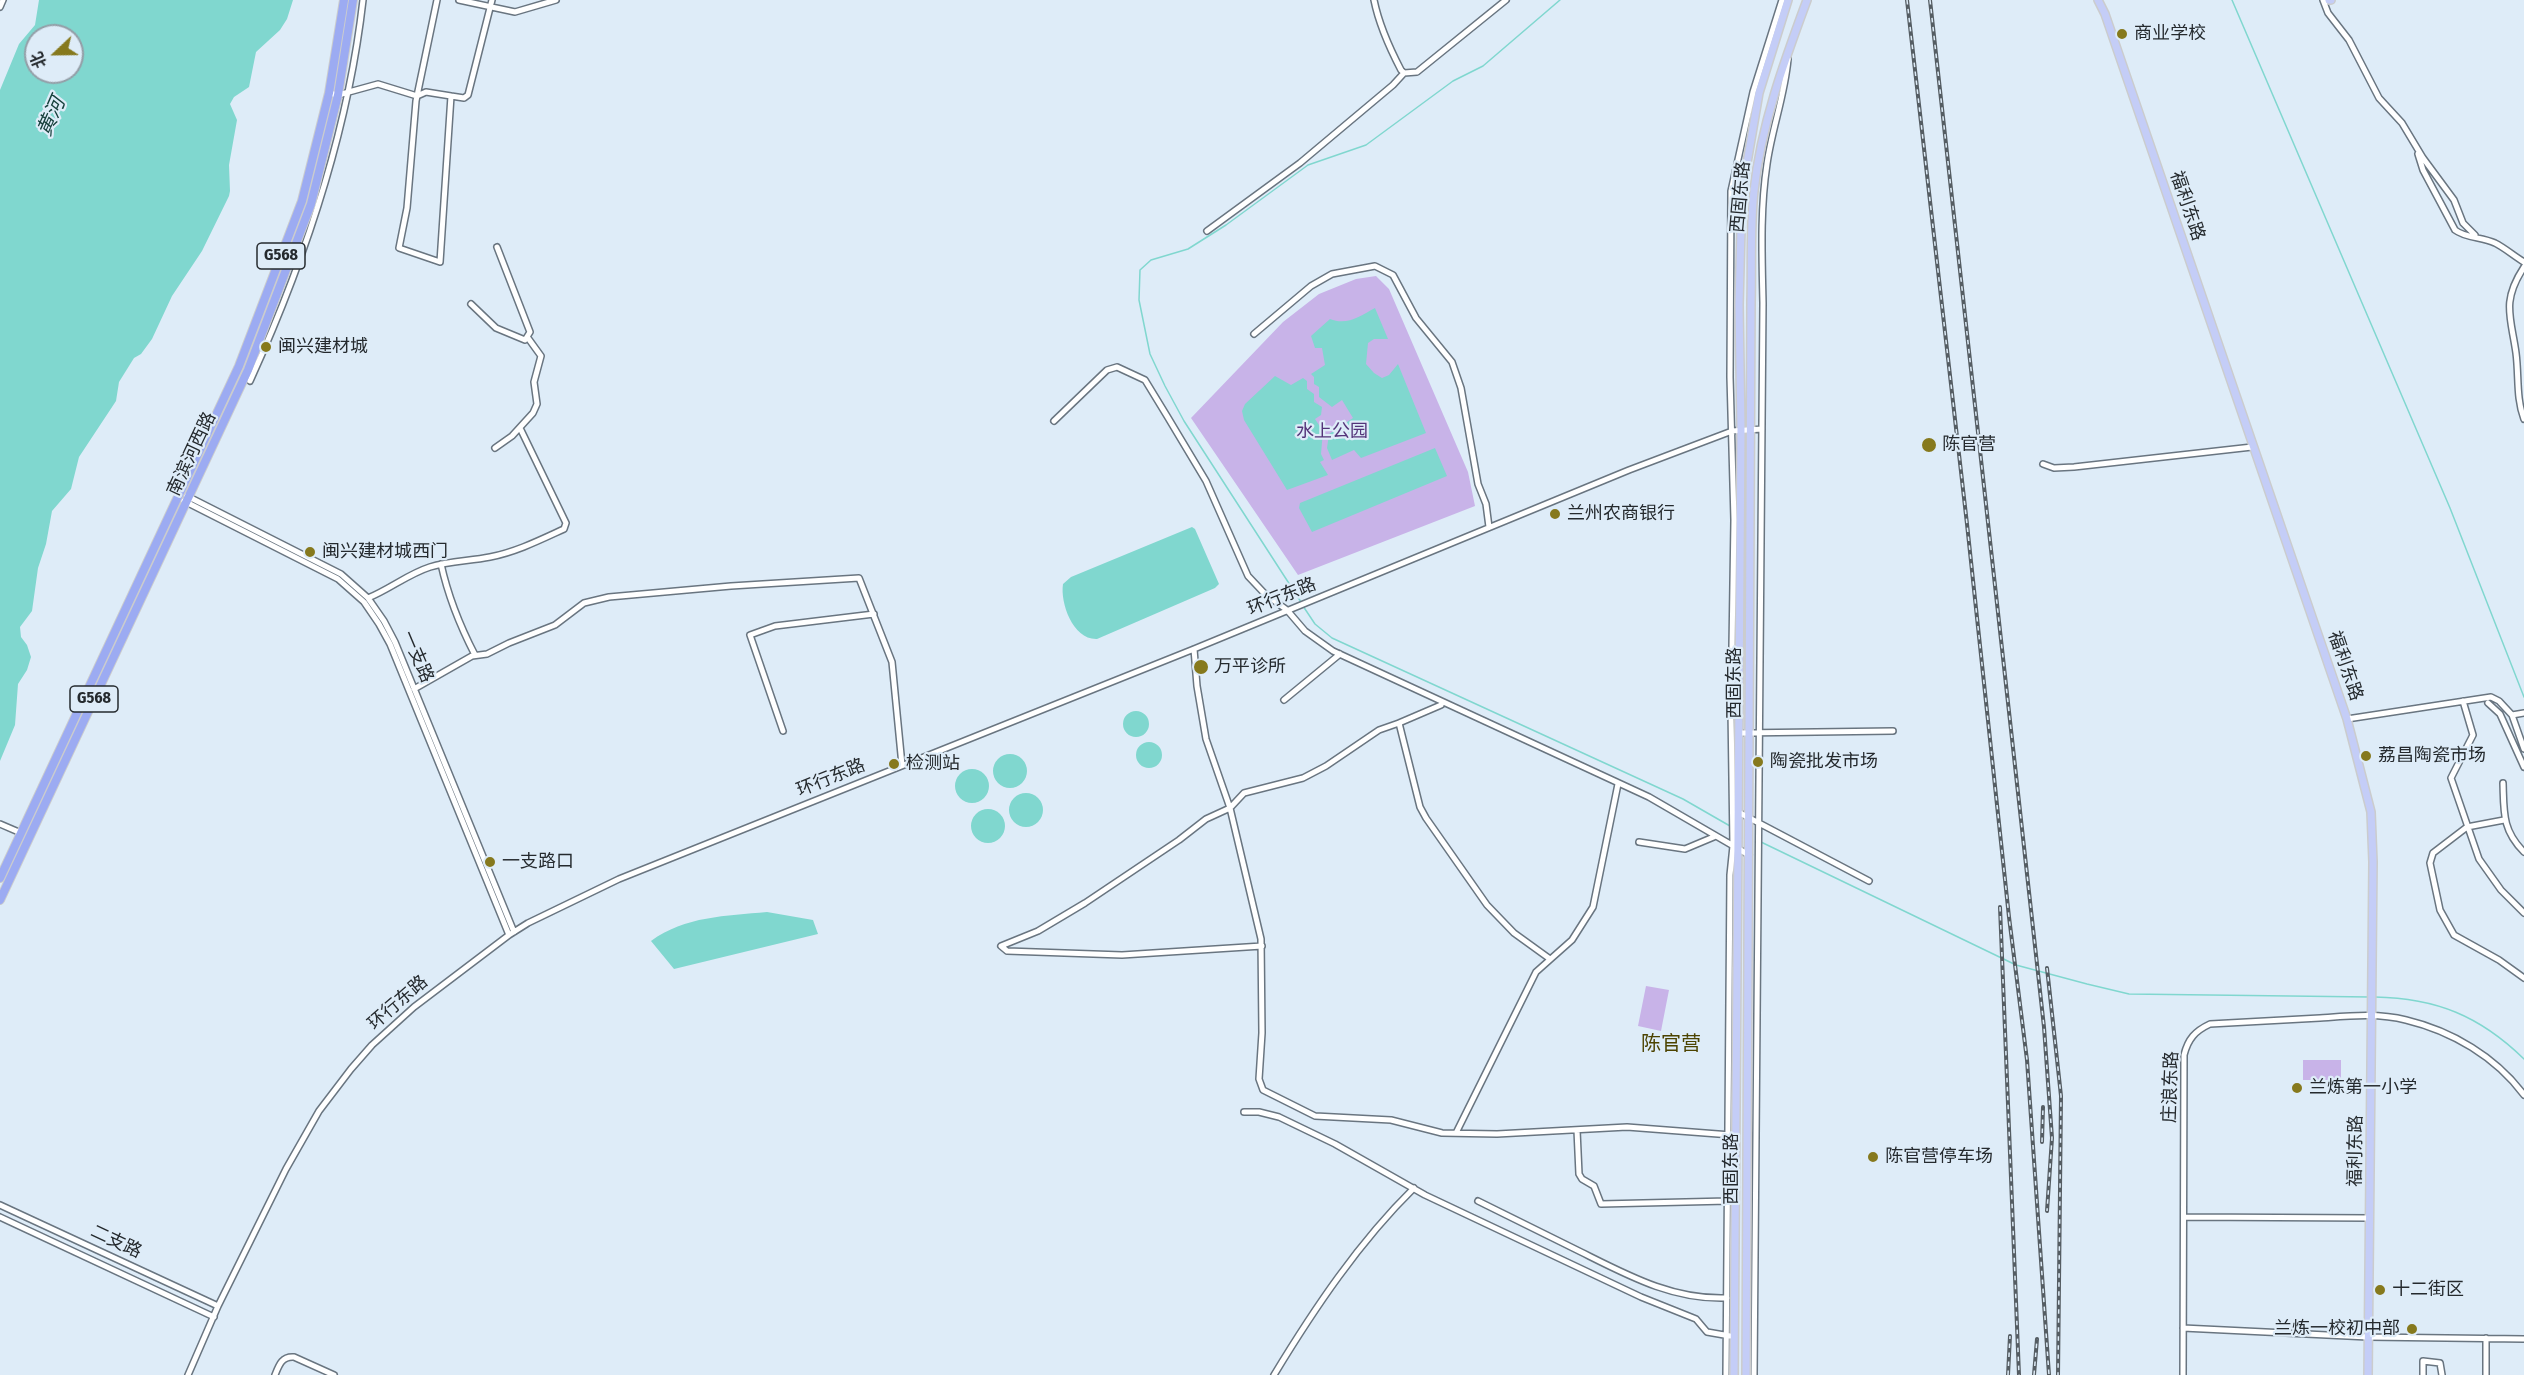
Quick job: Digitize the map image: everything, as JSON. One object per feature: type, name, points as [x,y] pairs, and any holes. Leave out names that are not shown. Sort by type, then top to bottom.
[{"type":"highway","name":"南滨河西路","points":[[0,878],[240,366],[302,201],[329,93],[344,0]]},
{"type":"highway","name":"南滨河西路","points":[[0,900],[248,370],[311,204],[343,94],[353,0]]},
{"type":"main road","name":"西固东路","points":[[1734,1375],[1731,1336],[1735,1298],[1733,1136],[1735,845],[1739,733],[1741,429],[1739,305],[1743,192],[1760,93],[1788,0]]},
{"type":"main road","name":"西固东路","points":[[1746,1375],[1751,302],[1754,193],[1759,155],[1789,49],[1807,0]]},
{"type":"main road","name":"福利东路","points":[[2098,0],[2139,112],[2347,719],[2371,812],[2374,904],[2368,1375]]},
{"type":"main road","points":[[1739,637],[1750,636]]},
{"type":"street","points":[[0,7],[3,0]]},
{"type":"street","points":[[250,381],[282,311],[332,162],[343,94],[359,34],[363,0]]},
{"type":"street","points":[[436,0],[417,96],[407,208],[399,249],[440,262],[451,96]]},
{"type":"street","points":[[459,0],[515,12],[556,0]]},
{"type":"street","points":[[329,93],[343,94],[378,84],[417,96],[426,93],[464,98],[468,95],[492,0]]},
{"type":"street","points":[[1374,0],[1390,50],[1404,73]]},
{"type":"street","points":[[1207,231],[1300,163],[1393,85],[1404,73],[1417,72],[1506,0]]},
{"type":"street","points":[[1782,0],[1753,92],[1731,191],[1734,520],[1731,710],[1736,815],[1869,881]]},
{"type":"street","points":[[2323,0],[2328,13],[2349,40],[2379,98],[2402,123],[2417,149],[2454,200],[2463,223],[2475,235],[2496,244],[2524,261]]},
{"type":"street","points":[[1754,1375],[1763,198],[1775,124],[1786,86],[1789,49]]},
{"type":"street","points":[[2417,149],[2423,170],[2455,230],[2461,235],[2475,235]]},
{"type":"street","points":[[497,247],[530,332],[528,338]]},
{"type":"street","points":[[1254,334],[1311,286],[1332,274],[1365,266],[1375,266],[1392,275],[1416,318],[1452,362],[1461,388],[1478,484],[1486,504],[1489,527]]},
{"type":"street","points":[[2524,267],[2511,292],[2508,317],[2516,352],[2520,408],[2524,419]]},
{"type":"street","points":[[471,304],[496,328],[525,340],[528,338]]},
{"type":"street","points":[[495,448],[520,428],[533,413],[537,404],[534,382],[541,356],[528,338]]},
{"type":"street","points":[[1054,421],[1107,370],[1118,367],[1144,380],[1206,481],[1248,576],[1265,594],[1289,609],[1305,631],[1340,654],[1649,797],[1716,836],[1749,851]]},
{"type":"street","points":[[368,598],[391,588],[408,576],[441,564],[493,556],[520,548],[564,529],[566,523],[561,511],[520,428]]},
{"type":"street","name":"环行东路","points":[[188,1375],[218,1306],[292,1158],[334,1090],[372,1045],[414,1007],[512,934],[619,879],[1194,649],[1629,470],[1732,431],[1762,429]]},
{"type":"street","points":[[2043,464],[2054,468],[2074,467],[2252,447]]},
{"type":"street","name":"一支路","points":[[178,495],[330,567],[368,598],[390,631],[512,934]]},
{"type":"street","name":"一支路","points":[[187,499],[327,572],[351,589],[368,607],[390,644],[512,934]]},
{"type":"street","points":[[441,564],[447,589],[475,655]]},
{"type":"street","points":[[414,689],[475,655],[487,654],[555,625],[584,603],[609,597],[859,578],[892,662],[902,765]]},
{"type":"street","points":[[783,731],[750,635],[776,626],[874,614]]},
{"type":"street","points":[[1194,649],[1197,686],[1206,738],[1230,808],[1262,946],[1262,1033],[1259,1079],[1263,1090],[1315,1116],[1391,1120],[1442,1133],[1497,1134],[1627,1127],[1733,1136],[1728,1201],[1726,1298],[1731,1336],[1726,1375]]},
{"type":"street","points":[[1284,700],[1340,654]]},
{"type":"street","points":[[2347,719],[2491,697],[2499,701],[2512,715],[2524,749]]},
{"type":"street","points":[[2463,701],[2473,735],[2451,777],[2467,827],[2475,841],[2479,859],[2501,890],[2524,913]]},
{"type":"street","points":[[2488,703],[2500,714],[2524,767]]},
{"type":"street","points":[[1262,946],[1122,955],[1006,951],[1001,946],[1038,931],[1085,903],[1170,847],[1206,819],[1230,808],[1244,793],[1303,778],[1326,766],[1379,730],[1441,705]]},
{"type":"street","points":[[2512,715],[2523,714]]},
{"type":"street","points":[[1399,723],[1420,807],[1426,818],[1486,904],[1514,933],[1550,959]]},
{"type":"street","points":[[1739,733],[1893,731]]},
{"type":"street","points":[[2503,783],[2504,820],[2514,842],[2524,852]]},
{"type":"street","points":[[1456,1132],[1536,972],[1580,930],[1593,907],[1618,784]]},
{"type":"street","points":[[2504,820],[2467,827],[2433,853],[2430,863],[2440,910],[2454,934],[2499,960],[2524,978]]},
{"type":"street","points":[[0,824],[21,833]]},
{"type":"street","points":[[1639,842],[1685,849],[1716,836]]},
{"type":"street","name":"庄浪东路","points":[[2182,1375],[2184,1055],[2188,1042],[2198,1030],[2210,1024],[2372,1012],[2406,1020],[2447,1034],[2478,1051],[2517,1085],[2524,1095]]},
{"type":"street","points":[[1244,1112],[1259,1112],[1280,1117],[1335,1144],[1414,1188],[1641,1297],[1696,1319],[1707,1332],[1731,1336]]},
{"type":"street","points":[[1577,1130],[1579,1174],[1582,1179],[1594,1186],[1601,1204],[1728,1201]]},
{"type":"street","points":[[1274,1375],[1356,1253],[1385,1216],[1414,1188]]},
{"type":"street","points":[[1478,1202],[1641,1282],[1675,1294],[1703,1299],[1735,1298]]},
{"type":"street","name":"二支路","points":[[0,1205],[218,1306]]},
{"type":"street","name":"二支路","points":[[0,1216],[214,1317]]},
{"type":"street","points":[[2184,1217],[2370,1218]]},
{"type":"street","points":[[2183,1328],[2368,1337],[2524,1339]]},
{"type":"street","points":[[2486,1338],[2486,1375]]},
{"type":"street","points":[[275,1375],[279,1364],[288,1357],[294,1357],[334,1375]]},
{"type":"street","points":[[2423,1375],[2423,1361],[2440,1363],[2442,1375]]},
{"type":"green space","name":"水上公园","points":[[1376,276],[1389,289],[1468,472],[1475,506],[1298,575],[1191,418],[1283,322],[1319,294],[1356,279]]},
{"type":"green space","points":[[1646,986],[1669,990],[1661,1031],[1638,1026]]},
{"type":"green space","points":[[2303,1060],[2341,1060],[2341,1080],[2303,1080]]},
{"type":"water","name":"黄河","points":[[39,0],[293,0],[287,19],[280,30],[256,52],[249,87],[234,97],[230,104],[237,120],[229,165],[229,196],[202,251],[172,296],[152,339],[141,354],[134,358],[119,382],[116,401],[79,457],[71,489],[52,511],[46,544],[38,568],[32,611],[20,627],[21,637],[31,657],[27,670],[18,684],[15,725],[0,761],[0,90],[19,44],[24,38],[24,84],[84,84],[84,24],[35,24]]},
{"type":"water","points":[[1375,308],[1388,339],[1374,339],[1368,343],[1366,364],[1382,378],[1389,375],[1398,364],[1426,433],[1361,458],[1354,450],[1332,460],[1327,448],[1329,434],[1353,418],[1342,400],[1332,407],[1319,397],[1319,387],[1314,384],[1314,377],[1311,374],[1325,365],[1322,348],[1315,348],[1311,336],[1330,319],[1348,321]]},
{"type":"water","points":[[1275,376],[1291,385],[1303,378],[1307,381],[1307,389],[1314,394],[1314,402],[1322,407],[1321,415],[1315,419],[1323,431],[1321,454],[1324,460],[1320,462],[1328,475],[1287,490],[1244,420],[1242,411],[1245,404]]},
{"type":"water","points":[[1435,448],[1447,476],[1312,532],[1299,508],[1300,503]]},
{"type":"water","points":[[1192,527],[1195,529],[1219,584],[1215,588],[1097,639],[1081,634],[1066,610],[1063,584],[1071,577]]},
{"type":"water","points":[[1136,711],[1145,715],[1149,724],[1145,733],[1136,737],[1127,733],[1123,724],[1127,715]]},
{"type":"water","points":[[1149,742],[1158,746],[1162,755],[1158,764],[1149,768],[1140,764],[1136,755],[1140,746]]},
{"type":"water","points":[[1010,754],[1022,759],[1027,771],[1022,783],[1010,788],[998,783],[993,771],[998,759]]},
{"type":"water","points":[[972,769],[984,774],[989,786],[984,798],[972,803],[960,798],[955,786],[960,774]]},
{"type":"water","points":[[1026,793],[1038,798],[1043,810],[1038,822],[1026,827],[1014,822],[1009,810],[1014,798]]},
{"type":"water","points":[[988,809],[1000,814],[1005,826],[1000,838],[988,843],[976,838],[971,826],[976,814]]},
{"type":"water","points":[[767,912],[813,920],[818,934],[674,969],[651,941],[678,926],[692,922],[721,916]]},
{"type":"waterway","points":[[1301,602],[1184,421],[1165,386],[1150,354],[1139,300],[1140,270],[1151,260],[1188,249],[1226,225],[1308,165],[1366,145],[1453,81],[1483,66],[1560,0]]},
{"type":"waterway","points":[[2232,0],[2450,508],[2524,697]]},
{"type":"waterway","points":[[1303,606],[1315,624],[1332,638],[1683,799],[1730,826]]},
{"type":"waterway","points":[[1761,842],[2016,965],[2087,984],[2129,994],[2370,997]]},
{"type":"waterway","points":[[2375,997],[2418,1001],[2456,1012],[2491,1031],[2524,1059]]},
{"type":"railway","points":[[1907,0],[2027,1060],[2049,1375]]},
{"type":"railway","points":[[1930,0],[2044,1027],[2052,1138],[2047,1211]]},
{"type":"railway","points":[[2000,907],[2019,1375]]},
{"type":"railway","points":[[2047,968],[2061,1096],[2058,1375]]},
{"type":"railway","points":[[2042,1142],[2043,1107]]},
{"type":"railway","points":[[2008,1375],[2010,1336]]},
{"type":"railway","points":[[2034,1375],[2037,1339]]},
{"type":"place","name":"商业学校","points":[[2122,34]]},
{"type":"place","name":"闽兴建材城","points":[[266,347]]},
{"type":"place","name":"陈官营","points":[[1929,445]]},
{"type":"place","name":"兰州农商银行","points":[[1555,514]]},
{"type":"place","name":"闽兴建材城西门","points":[[310,552]]},
{"type":"place","name":"万平诊所","points":[[1201,667]]},
{"type":"place","name":"荔昌陶瓷市场","points":[[2366,756]]},
{"type":"place","name":"陶瓷批发市场","points":[[1758,762]]},
{"type":"place","name":"检测站","points":[[894,764]]},
{"type":"place","name":"一支路口","points":[[490,862]]},
{"type":"place","name":"兰炼第一小学","points":[[2297,1088]]},
{"type":"place","name":"陈官营停车场","points":[[1873,1157]]},
{"type":"place","name":"十二街区","points":[[2380,1290]]},
{"type":"place","name":"兰炼一校初中部","points":[[2412,1329]]},
{"type":"district","name":"陈官营","points":[[1671,1044]]}]
